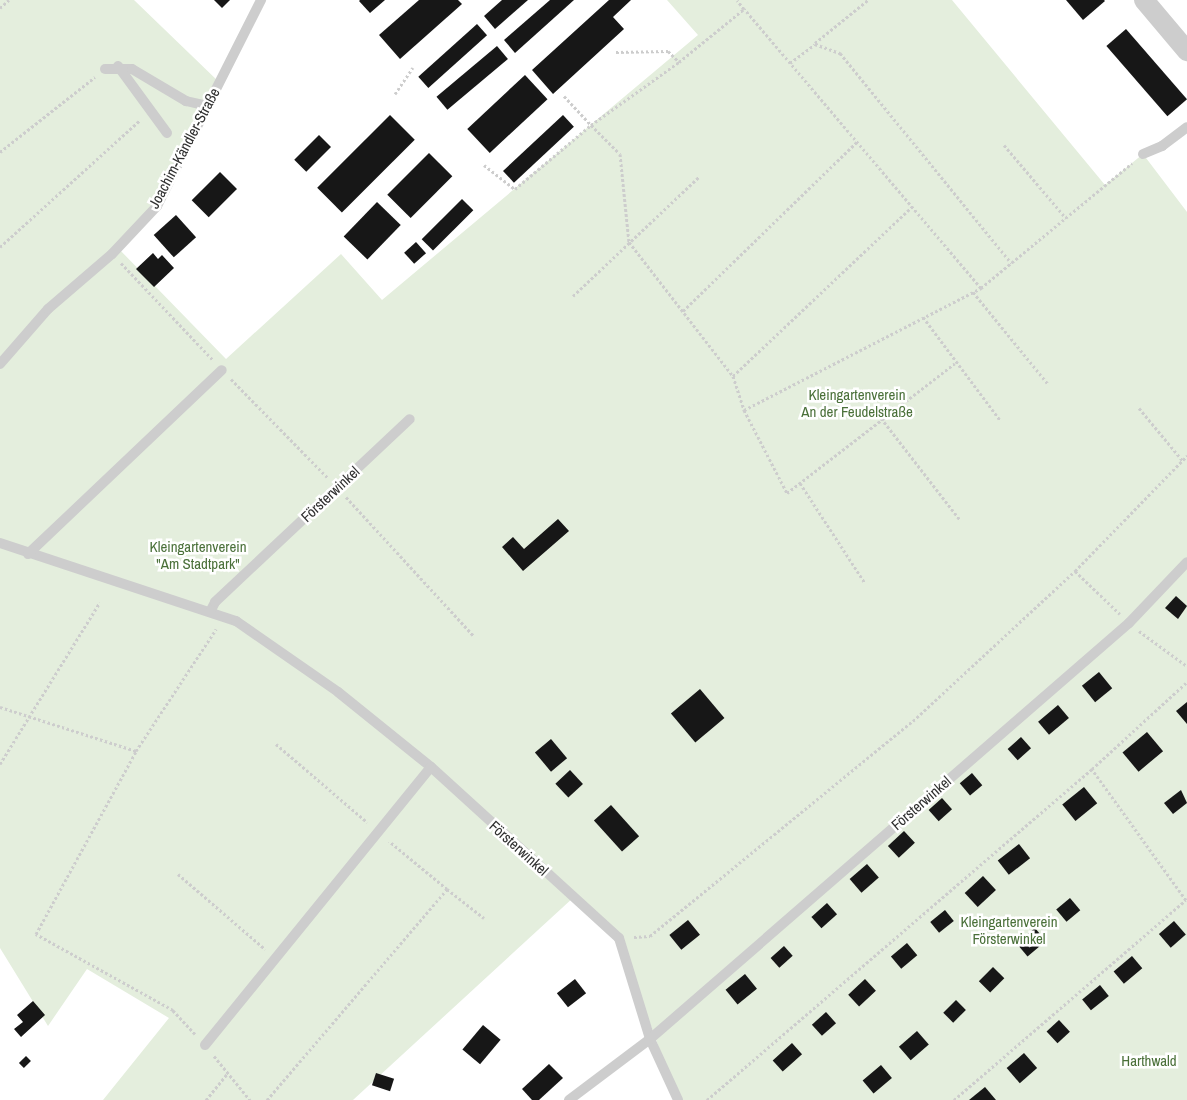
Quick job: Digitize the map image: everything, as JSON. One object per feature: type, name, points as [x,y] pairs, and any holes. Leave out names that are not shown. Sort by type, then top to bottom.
[{"type":"street","points":[[1144,0],[1187,51]]},
{"type":"lane","name":"Joachim-Kändler-Straße","points":[[0,364],[48,309],[112,254],[157,206],[261,0]]},
{"type":"lane","points":[[118,66],[167,133]]},
{"type":"lane","points":[[105,69],[118,66],[132,68],[186,101],[207,106]]},
{"type":"lane","points":[[1143,154],[1162,146],[1187,127]]},
{"type":"lane","points":[[28,554],[222,370]]},
{"type":"lane","name":"Försterwinkel","points":[[210,612],[215,602],[410,419]]},
{"type":"lane","name":"Försterwinkel","points":[[0,543],[28,554],[236,621],[338,692],[431,767],[619,938]]},
{"type":"lane","name":"Försterwinkel","points":[[570,1100],[650,1039],[1129,623],[1187,562]]},
{"type":"lane","points":[[205,1045],[431,767]]},
{"type":"lane","points":[[619,938],[650,1039],[678,1100]]},
{"type":"path","points":[[0,8],[9,0]]},
{"type":"path","points":[[737,0],[981,288]]},
{"type":"path","points":[[790,63],[868,0]]},
{"type":"path","points":[[484,165],[515,188],[591,125],[679,62],[744,8]]},
{"type":"path","points":[[815,44],[840,53],[1011,263]]},
{"type":"path","points":[[616,52],[668,51],[679,62]]},
{"type":"path","points":[[395,94],[413,67]]},
{"type":"path","points":[[0,152],[105,69]]},
{"type":"path","points":[[564,96],[620,154],[629,242],[734,376],[744,410],[787,493],[881,418],[955,363]]},
{"type":"path","points":[[0,247],[151,110]]},
{"type":"path","points":[[683,311],[857,142]]},
{"type":"path","points":[[1004,145],[1066,218]]},
{"type":"path","points":[[744,410],[981,288],[1143,154]]},
{"type":"path","points":[[573,296],[698,177]]},
{"type":"path","points":[[734,376],[912,207]]},
{"type":"path","points":[[112,254],[337,487],[474,636]]},
{"type":"path","points":[[973,292],[1048,384]]},
{"type":"path","points":[[923,317],[955,363],[1000,420]]},
{"type":"path","points":[[1139,408],[1183,461]]},
{"type":"path","points":[[881,418],[960,520]]},
{"type":"path","points":[[619,938],[650,936],[913,721],[1075,571],[1187,456]]},
{"type":"path","points":[[800,483],[865,583]]},
{"type":"path","points":[[1075,571],[1129,623],[1187,666]]},
{"type":"path","points":[[0,764],[100,602]]},
{"type":"path","points":[[224,617],[136,751],[36,934],[173,1010],[205,1045],[250,1100]]},
{"type":"path","points":[[707,1100],[1092,769],[1187,682]]},
{"type":"path","points":[[0,708],[136,751]]},
{"type":"path","points":[[276,744],[484,918]]},
{"type":"path","points":[[954,1100],[1186,900],[1092,769]]},
{"type":"path","points":[[178,874],[275,958]]},
{"type":"path","points":[[267,1100],[447,889]]},
{"type":"path","points":[[206,1100],[228,1073]]},
{"type":"green space","points":[[0,0],[134,0],[219,82],[157,206],[118,248],[226,359],[341,254],[382,300],[698,35],[667,0],[952,0],[1105,185],[1143,154],[1187,212],[1187,1100],[678,1100],[619,938],[574,897],[353,1100],[103,1100],[169,1018],[87,969],[48,1026],[0,948]]},
{"type":"building","points":[[214,0],[230,0],[222,8]]},
{"type":"building","points":[[360,0],[385,0],[370,13],[359,1]]},
{"type":"building","points":[[419,0],[458,0],[462,4],[400,59],[379,35]]},
{"type":"building","points":[[502,0],[528,0],[495,29],[484,16]]},
{"type":"building","points":[[550,0],[574,0],[515,53],[504,40]]},
{"type":"building","points":[[609,0],[631,0],[613,17],[624,29],[553,94],[532,70]]},
{"type":"building","points":[[1066,0],[1104,0],[1105,1],[1083,20]]},
{"type":"building","points":[[477,24],[487,35],[428,88],[418,77]]},
{"type":"building","points":[[1126,29],[1187,99],[1167,116],[1106,46]]},
{"type":"building","points":[[497,46],[508,59],[447,110],[436,97]]},
{"type":"building","points":[[525,75],[548,99],[490,153],[467,129]]},
{"type":"building","points":[[390,115],[415,140],[342,213],[317,188]]},
{"type":"building","points":[[563,115],[574,127],[514,183],[503,171]]},
{"type":"building","points":[[319,135],[331,147],[306,172],[294,160]]},
{"type":"building","points":[[429,153],[452,176],[411,218],[387,195]]},
{"type":"building","points":[[220,172],[237,189],[209,217],[192,200]]},
{"type":"building","points":[[462,199],[473,210],[433,251],[422,239]]},
{"type":"building","points":[[377,202],[401,225],[367,259],[344,237]]},
{"type":"building","points":[[176,215],[196,237],[174,257],[154,235]]},
{"type":"building","points":[[416,242],[426,253],[414,264],[404,253]]},
{"type":"building","points":[[153,253],[158,259],[162,255],[174,268],[154,287],[136,269]]},
{"type":"building","points":[[558,519],[569,531],[523,571],[502,547],[513,537],[524,549]]},
{"type":"building","points":[[1176,596],[1187,606],[1178,619],[1165,608]]},
{"type":"building","points":[[1099,672],[1112,688],[1095,702],[1082,686]]},
{"type":"building","points":[[700,689],[724,718],[695,743],[671,713]]},
{"type":"building","points":[[1187,702],[1187,724],[1176,711]]},
{"type":"building","points":[[1058,705],[1069,718],[1049,735],[1038,722]]},
{"type":"building","points":[[1147,732],[1163,751],[1139,772],[1122,753]]},
{"type":"building","points":[[1021,737],[1031,748],[1018,760],[1008,749]]},
{"type":"building","points":[[551,739],[567,758],[551,772],[535,752]]},
{"type":"building","points":[[570,770],[583,784],[568,798],[555,784]]},
{"type":"building","points":[[972,773],[982,785],[970,796],[960,783]]},
{"type":"building","points":[[1084,787],[1097,803],[1075,821],[1062,805]]},
{"type":"building","points":[[1181,790],[1187,803],[1173,814],[1164,803]]},
{"type":"building","points":[[942,798],[952,809],[939,821],[929,810]]},
{"type":"building","points":[[611,805],[639,836],[622,852],[594,820]]},
{"type":"building","points":[[904,831],[915,843],[899,858],[888,846]]},
{"type":"building","points":[[1019,844],[1030,858],[1009,875],[998,861]]},
{"type":"building","points":[[867,864],[879,878],[861,893],[850,879]]},
{"type":"building","points":[[983,876],[996,890],[978,907],[965,893]]},
{"type":"building","points":[[1070,898],[1080,910],[1066,922],[1056,910]]},
{"type":"building","points":[[827,903],[837,914],[821,928],[811,917]]},
{"type":"building","points":[[945,910],[954,921],[939,933],[930,922]]},
{"type":"building","points":[[688,920],[700,935],[681,950],[669,935]]},
{"type":"building","points":[[1174,921],[1186,935],[1171,948],[1159,934]]},
{"type":"building","points":[[1035,928],[1046,941],[1028,956],[1017,943]]},
{"type":"building","points":[[907,943],[917,955],[901,969],[891,956]]},
{"type":"building","points":[[784,946],[793,956],[779,968],[771,958]]},
{"type":"building","points":[[1132,956],[1142,968],[1124,984],[1114,971]]},
{"type":"building","points":[[993,967],[1004,978],[990,992],[979,981]]},
{"type":"building","points":[[745,974],[757,989],[738,1004],[726,990]]},
{"type":"building","points":[[575,979],[586,993],[568,1007],[557,993]]},
{"type":"building","points":[[865,979],[876,991],[859,1006],[848,995]]},
{"type":"building","points":[[1100,985],[1109,996],[1091,1010],[1082,999]]},
{"type":"building","points":[[956,1000],[966,1010],[953,1023],[943,1013]]},
{"type":"building","points":[[33,1001],[45,1015],[21,1037],[14,1029],[23,1022],[17,1015]]},
{"type":"building","points":[[826,1012],[836,1023],[822,1036],[812,1025]]},
{"type":"building","points":[[1059,1020],[1070,1032],[1057,1043],[1047,1032]]},
{"type":"building","points":[[483,1025],[501,1040],[480,1064],[462,1050]]},
{"type":"building","points":[[917,1031],[929,1045],[911,1060],[899,1047]]},
{"type":"building","points":[[792,1043],[802,1054],[783,1072],[773,1060]]},
{"type":"building","points":[[1024,1053],[1037,1068],[1020,1083],[1007,1068]]},
{"type":"building","points":[[26,1056],[31,1061],[24,1068],[19,1063]]},
{"type":"building","points":[[549,1064],[563,1078],[539,1100],[532,1100],[522,1089]]},
{"type":"building","points":[[881,1065],[892,1078],[874,1093],[863,1080]]},
{"type":"building","points":[[376,1073],[394,1079],[390,1091],[372,1085]]},
{"type":"building","points":[[985,1087],[996,1100],[969,1100]]},
{"type":"park label","name":"Kleingartenverein An der Feudelstraße","points":[[857,402]]},
{"type":"park label","name":"Kleingartenverein \"Am Stadtpark\"","points":[[198,554]]},
{"type":"park label","name":"Kleingartenverein Försterwinkel","points":[[1009,930]]},
{"type":"park label","name":"Harthwald","points":[[1149,1061]]}]
